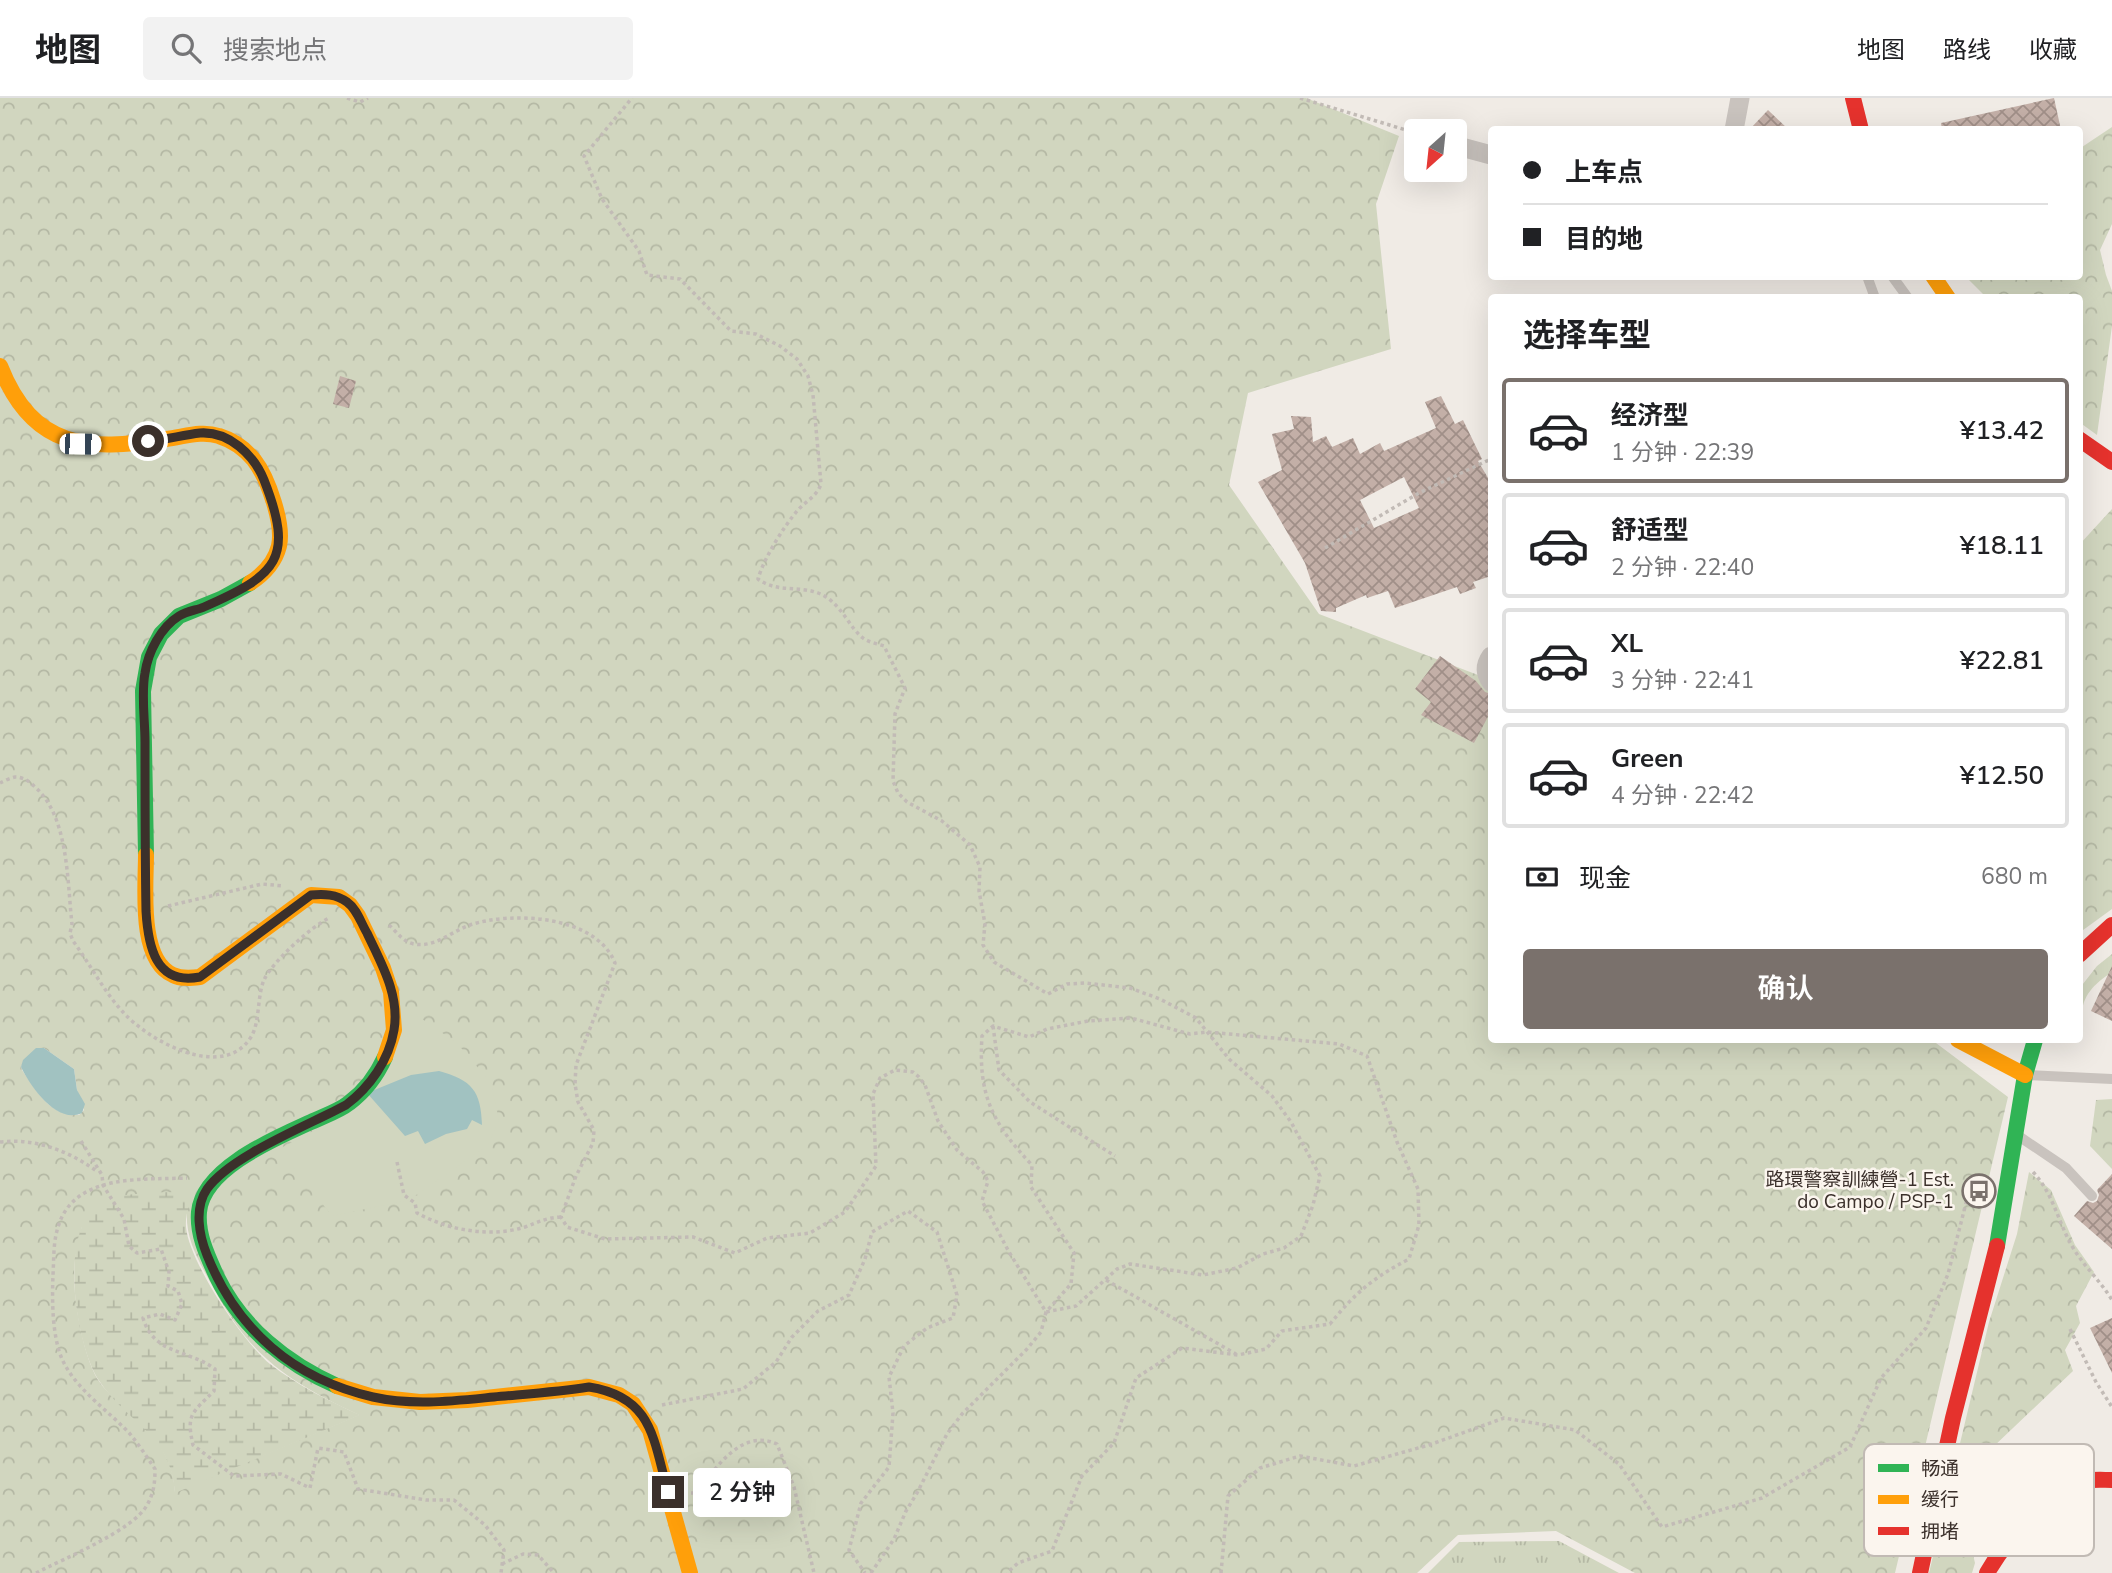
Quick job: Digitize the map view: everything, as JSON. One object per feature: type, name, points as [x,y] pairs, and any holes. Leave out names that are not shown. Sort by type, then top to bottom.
[{"type":"street","points":[[1735,126],[1740,98]]},
{"type":"street","points":[[1853,98],[1860,126]]},
{"type":"street","points":[[1467,149],[1488,154]]},
{"type":"street","points":[[0,366],[6,385],[18,403],[35,419],[65,439],[80,444],[100,444],[171,440],[201,433],[220,436],[237,445],[251,457],[277,513],[280,534],[276,555],[266,573],[250,586],[180,615],[160,633],[145,673],[146,911],[150,950],[158,964],[167,971],[189,979],[200,977],[311,895],[336,896],[356,911],[386,974],[393,997],[394,1027],[384,1059],[369,1084],[346,1105],[238,1160],[206,1190],[200,1203],[202,1245],[234,1309],[263,1341],[290,1362],[318,1378],[374,1397],[432,1403],[589,1387],[608,1390],[625,1397],[639,1409],[650,1430],[690,1573]]},
{"type":"street","points":[[2083,442],[2112,462]]},
{"type":"street","points":[[2083,951],[2112,925]]},
{"type":"street","points":[[1964,1043],[2025,1075]]},
{"type":"street","points":[[1986,1043],[1994,1059]]},
{"type":"street","points":[[1947,1444],[2000,1234],[2025,1075],[2034,1043]]},
{"type":"street","points":[[2094,1481],[2112,1480]]},
{"type":"street","points":[[1987,1573],[1999,1556]]},
{"type":"lane","points":[[2025,1075],[2112,1079]]},
{"type":"lane","points":[[2016,1139],[2066,1168],[2092,1196]]},
{"type":"path","points":[[347,98],[360,102],[368,98]]},
{"type":"path","points":[[632,98],[584,156],[602,199],[639,251],[647,275],[680,279],[731,331],[756,334],[780,346],[797,359],[808,376],[817,430],[821,484],[819,491],[797,511],[762,565],[758,579],[769,586],[813,591],[827,598],[847,616],[863,639],[884,646],[905,688],[895,714],[893,781],[898,793],[907,802],[942,821],[970,845],[980,867],[979,891],[985,924],[983,945],[994,962],[1048,994],[1067,984],[1130,988],[1160,999],[1196,1018],[1229,1059],[1272,1096],[1291,1122],[1320,1176],[1301,1236],[1284,1248],[1263,1254],[1237,1268],[1203,1275],[1130,1264],[1117,1269],[1076,1306],[1046,1312]]},
{"type":"path","points":[[1300,98],[1404,129]]},
{"type":"path","points":[[1325,548],[1419,493],[1488,460]]},
{"type":"path","points":[[0,783],[15,777],[26,779],[48,798],[62,841],[72,924],[70,933],[122,1012],[169,1045],[192,1055],[216,1058],[232,1055],[252,1036],[264,979],[273,966],[317,924],[328,918],[356,911],[382,919],[401,938],[412,944],[437,941],[470,925],[506,918],[542,919],[574,927],[603,942],[615,963],[576,1065],[575,1084],[578,1102],[594,1130],[593,1143],[576,1176],[561,1217]]},
{"type":"path","points":[[146,911],[262,884],[287,887]]},
{"type":"path","points":[[993,1026],[1029,1037],[1047,1029],[1088,1021],[1132,1018],[1190,1034],[1207,1032],[1339,1044],[1367,1056],[1397,1142],[1418,1189],[1419,1225],[1409,1259],[1376,1277],[1353,1297],[1330,1324],[1282,1331],[1266,1349],[1238,1355],[1182,1348],[1136,1378],[1114,1443],[1082,1476],[1052,1551],[1018,1563],[1007,1573]]},
{"type":"path","points":[[993,1026],[999,1070],[1030,1102],[1115,1156]]},
{"type":"path","points":[[871,1573],[894,1539],[905,1511],[947,1434],[962,1414],[1041,1332],[1046,1312],[1071,1284],[1074,1253],[1031,1187],[1032,1165],[1010,1142],[987,1102],[980,1066],[981,1046],[982,1036],[993,1026]]},
{"type":"path","points":[[561,1217],[567,1227],[605,1239],[693,1237],[735,1253],[767,1238],[810,1233],[845,1212],[876,1167],[875,1086],[887,1073],[904,1070],[919,1077],[925,1085],[938,1121],[957,1150],[983,1172],[988,1181],[982,1200],[1009,1252],[1046,1312]]},
{"type":"path","points":[[2016,1139],[2030,1169],[2044,1184],[2069,1242],[2084,1267],[2112,1300]]},
{"type":"path","points":[[0,1142],[18,1140],[39,1144],[66,1153],[102,1175]]},
{"type":"path","points":[[81,1141],[124,1219],[129,1246],[137,1253],[161,1249],[169,1272],[168,1286],[178,1291],[182,1304],[175,1320],[160,1314],[143,1318],[147,1332],[162,1346],[215,1369],[214,1391],[196,1409],[188,1423],[193,1445],[234,1476],[281,1474],[310,1488],[318,1448],[344,1452],[358,1489],[426,1500],[454,1500],[485,1525],[503,1550],[501,1573]]},
{"type":"path","points":[[397,1162],[404,1195],[415,1203],[417,1213],[431,1221],[475,1231],[499,1231],[523,1227],[545,1218],[561,1217]]},
{"type":"path","points":[[36,1573],[132,1523],[146,1508],[154,1489],[155,1469],[131,1436],[84,1389],[62,1359],[52,1311],[54,1244],[58,1226],[67,1209],[80,1195],[103,1185],[217,1177]]},
{"type":"path","points":[[1221,1573],[1228,1496],[1260,1468],[1300,1456],[1354,1466],[1504,1418],[1575,1430],[1619,1464],[1662,1527],[1762,1498],[1850,1447],[1881,1378],[1926,1328],[1948,1274],[1966,1203],[2008,1188]]},
{"type":"path","points":[[639,1409],[743,1389],[776,1362],[792,1337],[818,1311],[849,1295],[865,1259],[872,1233],[908,1211],[937,1232],[957,1295],[953,1318],[927,1328],[904,1346],[889,1377],[892,1413],[889,1467],[861,1503],[849,1550],[865,1573]]},
{"type":"path","points":[[1105,1279],[1238,1355]]},
{"type":"path","points":[[2070,1329],[2096,1382],[2112,1407]]},
{"type":"path","points":[[708,1477],[741,1444],[767,1440],[777,1444],[794,1486],[814,1573]]},
{"type":"path","points":[[502,1564],[523,1554],[538,1555],[554,1573]]},
{"type":"green space","points":[[0,98],[1306,98],[1399,136],[1376,204],[1391,349],[1248,393],[1229,485],[1319,614],[1488,679],[1488,1043],[1936,1043],[2008,1097],[1926,1444],[1864,1444],[1864,1556],[1899,1556],[1895,1573],[1635,1573],[1556,1531],[1458,1535],[1417,1573],[0,1573]],"holes":[[[44,1048],[74,1069],[84,1110],[79,1115],[60,1112],[52,1107],[39,1094],[21,1066]],[[187,1208],[189,1236],[199,1261],[223,1304],[253,1345],[288,1376],[359,1415],[175,1492],[167,1458],[159,1444],[101,1384],[95,1374],[81,1332],[74,1269],[82,1227]]]},
{"type":"green space","points":[[2112,127],[2112,224],[2100,250],[2112,291],[2112,326],[2097,435],[2083,425],[2083,294],[1983,294],[1969,280],[2083,280],[2083,146]]},
{"type":"green space","points":[[2112,509],[2112,909],[2083,930],[2083,541]]},
{"type":"green space","points":[[2112,954],[2112,972],[2092,988],[2083,1005],[2083,984],[2097,966]]},
{"type":"green space","points":[[412,1012],[457,1043],[491,1083],[499,1120],[488,1145],[409,1200],[332,1216],[279,1149],[342,1116]]},
{"type":"green space","points":[[2112,1099],[2112,1169],[2090,1146],[2096,1100]]},
{"type":"green space","points":[[2029,1172],[2051,1190],[2075,1245],[2094,1272],[2076,1306],[2080,1323],[2065,1350],[2073,1371],[1996,1444],[1960,1444],[1989,1322],[2017,1234]]},
{"type":"green space","points":[[196,1191],[186,1217],[189,1242],[207,1280],[232,1320],[270,1364],[291,1379],[360,1415],[175,1493],[166,1457],[147,1432],[111,1396],[91,1365],[77,1314],[75,1257],[80,1232],[90,1212],[106,1200],[139,1194]]},
{"type":"green space","points":[[1559,1541],[1619,1573],[1428,1573],[1459,1542]]},
{"type":"green space","points":[[1933,1556],[1973,1556],[1975,1563],[1972,1573],[1929,1573]]},
{"type":"water","points":[[36,1048],[44,1048],[74,1069],[77,1090],[85,1104],[82,1113],[63,1114],[54,1109],[31,1084],[21,1067],[23,1060]]},
{"type":"water","points":[[439,1071],[460,1078],[477,1095],[482,1125],[472,1120],[467,1129],[446,1134],[425,1144],[418,1131],[405,1136],[367,1093],[411,1075]]},
{"type":"building","points":[[2054,98],[2060,126],[1941,126],[1941,123]]},
{"type":"building","points":[[1768,110],[1785,126],[1753,126]]},
{"type":"building","points":[[340,376],[356,381],[349,408],[333,404]]},
{"type":"building","points":[[1441,396],[1455,424],[1463,420],[1482,459],[1478,461],[1488,478],[1488,577],[1473,582],[1476,588],[1460,594],[1457,587],[1395,608],[1388,591],[1367,598],[1366,595],[1336,608],[1336,612],[1321,611],[1305,563],[1258,482],[1282,470],[1272,434],[1294,429],[1291,416],[1311,417],[1313,442],[1326,436],[1332,447],[1353,438],[1360,454],[1380,443],[1384,451],[1436,428],[1425,402]],"holes":[[[1404,477],[1419,508],[1374,528],[1360,500]]]},
{"type":"building","points":[[1440,656],[1476,681],[1488,693],[1488,717],[1474,743],[1421,715],[1431,702],[1415,689]]},
{"type":"building","points":[[2112,966],[2112,1021],[2091,1011]]},
{"type":"building","points":[[2112,1174],[2112,1249],[2074,1216],[2087,1201],[2097,1201],[2097,1190]]},
{"type":"building","points":[[2112,1318],[2112,1373],[2090,1328]]},
{"type":"traffic: fast","points":[[146,855],[143,691],[149,657],[161,634],[179,616],[221,599],[250,583]]},
{"type":"traffic: fast","points":[[1997,1246],[2025,1075],[2034,1043]]},
{"type":"traffic: fast","points":[[337,1386],[284,1355],[239,1312],[217,1277],[207,1254],[201,1237],[199,1212],[204,1196],[227,1168],[261,1146],[345,1106],[370,1082],[385,1057]]},
{"type":"traffic: slow","points":[[1936,280],[1945,294]]},
{"type":"traffic: slow","points":[[0,366],[13,394],[29,415],[46,429],[66,438],[88,443],[112,444],[206,434],[229,440],[247,452],[259,468],[269,489],[277,514],[280,537],[272,562],[250,583]]},
{"type":"traffic: slow","points":[[146,855],[145,903],[149,939],[162,967],[179,977],[200,977],[311,895],[339,897],[350,905],[383,968],[391,992],[394,1030],[385,1057]]},
{"type":"traffic: slow","points":[[1964,1043],[2025,1075]]},
{"type":"traffic: slow","points":[[337,1386],[373,1397],[420,1402],[467,1400],[589,1387],[619,1395],[633,1404],[650,1430],[690,1573]]},
{"type":"traffic: jam","points":[[1853,98],[1860,126]]},
{"type":"traffic: jam","points":[[2083,442],[2112,462]]},
{"type":"traffic: jam","points":[[2083,951],[2112,925]]},
{"type":"traffic: jam","points":[[1947,1444],[1997,1246]]},
{"type":"traffic: jam","points":[[2094,1480],[2112,1480]]},
{"type":"traffic: jam","points":[[1920,1573],[1924,1556]]},
{"type":"traffic: jam","points":[[1987,1573],[1998,1556]]},
{"type":"place","name":"路環警察訓練營-1 Est. do Campo / PSP-1","points":[[1979,1191]]},
{"type":"route","points":[[148,441],[171,440],[201,433],[220,436],[237,445],[251,457],[261,474],[277,513],[280,534],[276,555],[266,573],[250,586],[180,615],[160,633],[145,673],[146,911],[150,950],[158,964],[167,971],[189,979],[200,977],[311,895],[336,896],[356,911],[386,974],[393,997],[394,1027],[391,1042],[369,1084],[359,1095],[346,1105],[238,1160],[218,1175],[206,1190],[200,1203],[199,1225],[202,1245],[214,1272],[234,1309],[263,1341],[290,1362],[318,1378],[346,1389],[374,1397],[432,1403],[589,1387],[608,1390],[625,1397],[639,1409],[650,1430],[668,1492]]}]
